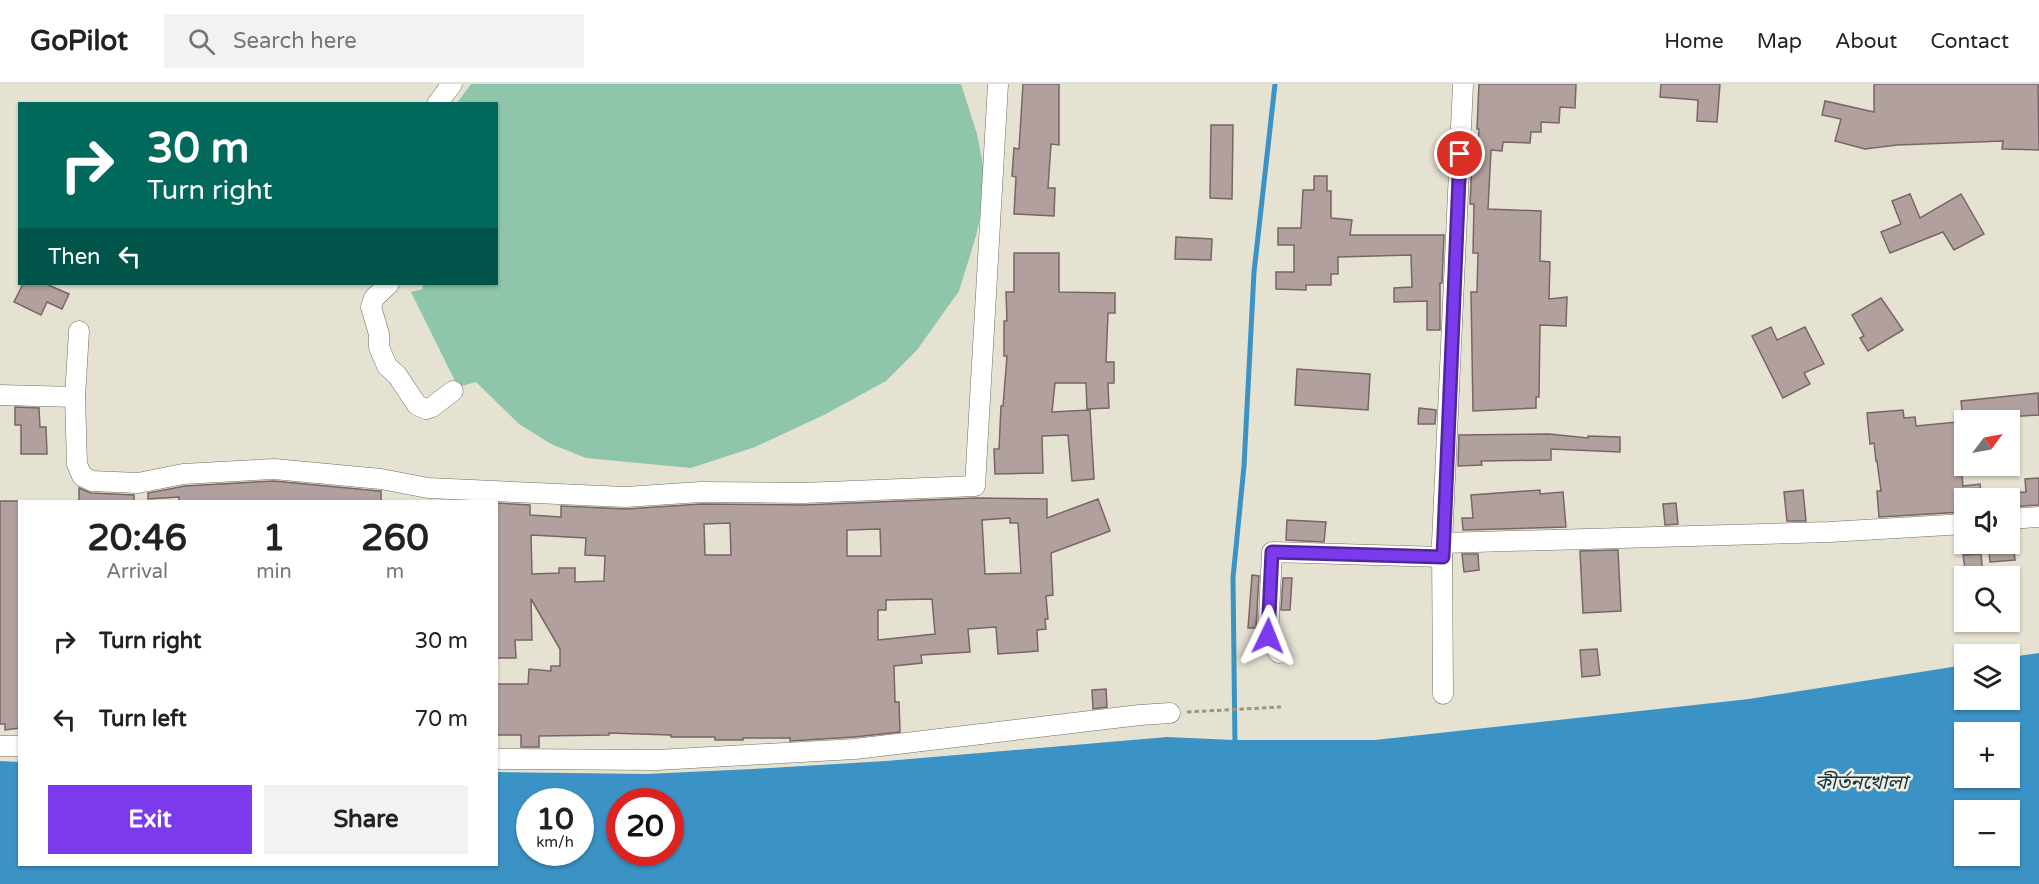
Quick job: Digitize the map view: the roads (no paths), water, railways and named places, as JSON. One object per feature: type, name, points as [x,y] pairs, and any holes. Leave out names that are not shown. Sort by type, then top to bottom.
[{"type":"street","points":[[438,102],[452,84]]},
{"type":"street","points":[[79,332],[75,397],[77,464],[82,476],[92,481],[138,483],[183,474],[274,469],[381,479],[428,489],[625,497],[700,492],[803,494],[975,486],[998,84]]},
{"type":"street","points":[[1443,694],[1442,550],[1463,84]]},
{"type":"street","points":[[388,285],[374,298],[371,307],[379,334],[379,348],[387,366],[397,375],[417,405],[426,409],[453,391]]},
{"type":"street","points":[[0,395],[75,397]]},
{"type":"street","points":[[2020,518],[2039,517]]},
{"type":"street","points":[[1279,653],[1268,636],[1272,552],[1442,550],[1954,525]]},
{"type":"street","points":[[498,759],[657,760],[855,749],[1170,713]]},
{"type":"street","points":[[0,746],[18,746]]},
{"type":"water","name":"কীর্তনখোলা","points":[[2039,653],[2039,884],[0,884],[0,761],[18,762],[18,866],[498,866],[498,772],[646,774],[753,769],[886,761],[1167,737],[1234,740],[1375,740],[1749,699],[1954,667],[1954,710],[2020,710],[2020,656]]},
{"type":"waterway","points":[[1235,746],[1233,578],[1244,466],[1254,272],[1275,84]]}]
